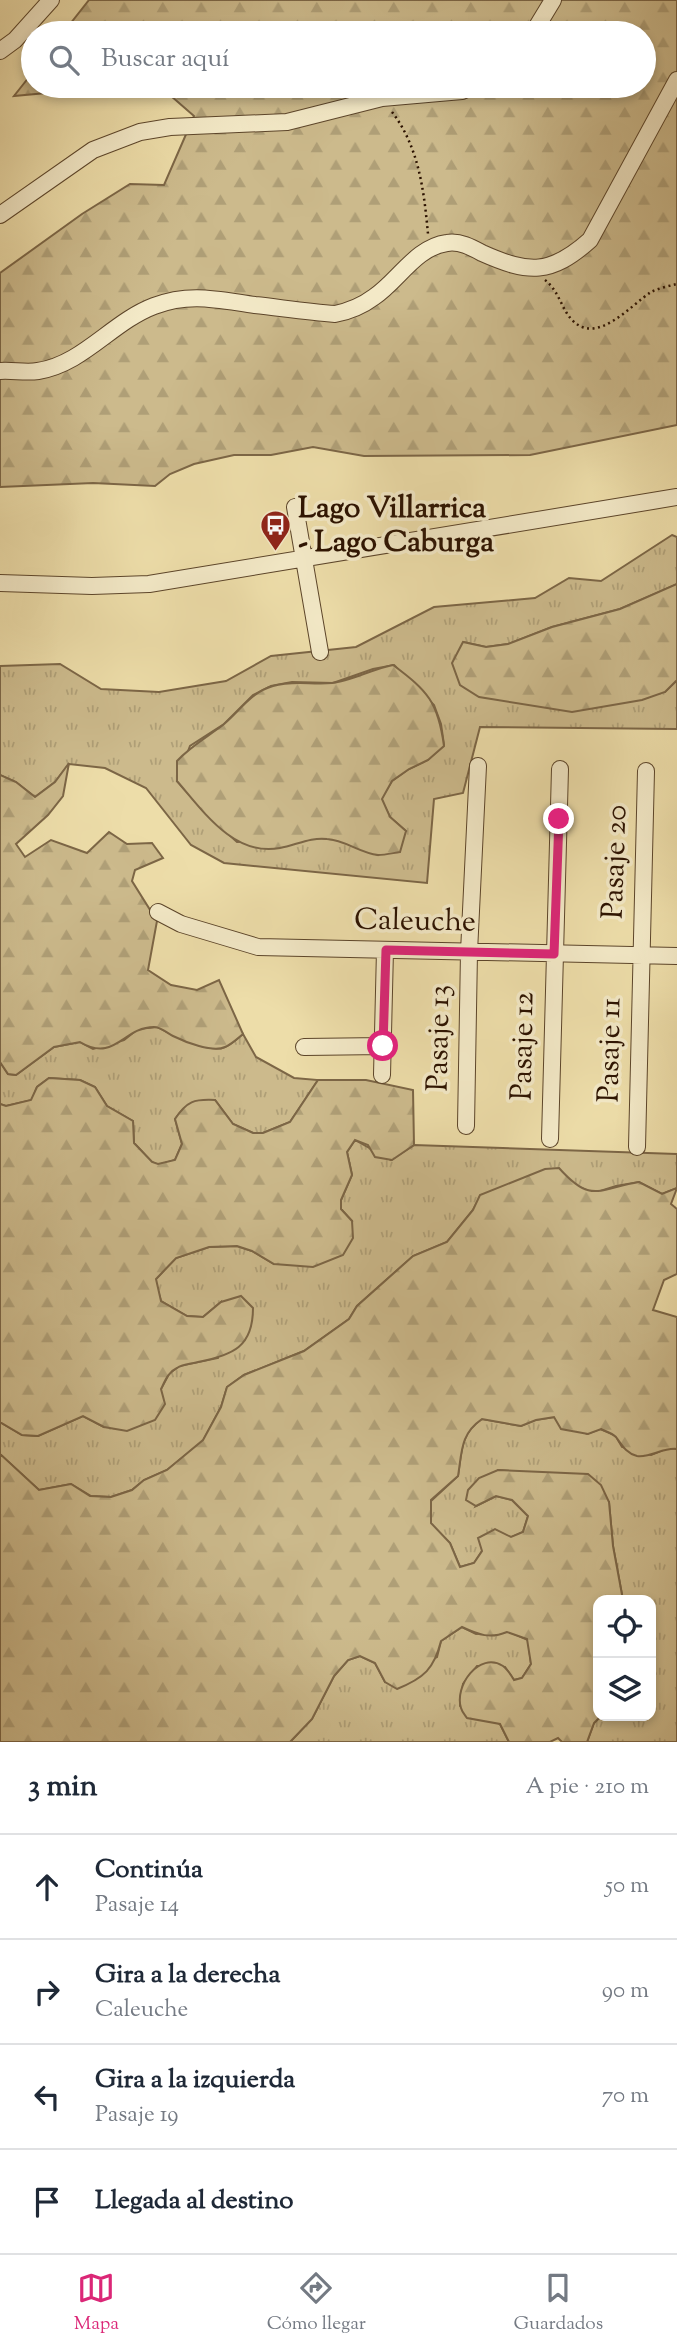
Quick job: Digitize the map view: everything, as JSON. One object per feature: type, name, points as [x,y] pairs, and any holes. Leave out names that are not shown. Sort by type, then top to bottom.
[{"type":"street","points":[[32,21],[51,0]]},
{"type":"street","points":[[540,21],[552,0]]},
{"type":"street","points":[[0,51],[21,33]]},
{"type":"street","points":[[0,371],[36,372],[63,363],[83,352],[123,322],[155,305],[178,301],[209,297],[335,314],[355,310],[376,296],[429,248],[446,243],[461,243],[496,259],[531,268],[556,265],[572,256],[590,240],[677,80]]},
{"type":"street","points":[[0,215],[93,150],[139,132],[170,127],[287,122],[382,98]]},
{"type":"street","points":[[0,583],[102,586],[149,584],[677,497]]},
{"type":"street","points":[[295,507],[320,652]]},
{"type":"street","name":"Pasaje 13","points":[[466,1126],[469,952],[478,766]]},
{"type":"street","name":"Pasaje 12","points":[[550,1139],[560,769]]},
{"type":"street","name":"Pasaje 20","points":[[641,956],[646,771]]},
{"type":"street","name":"Caleuche","points":[[158,912],[181,924],[258,947],[677,956]]},
{"type":"street","points":[[382,1075],[386,950]]},
{"type":"street","name":"Pasaje 11","points":[[636,1147],[641,956]]},
{"type":"street","points":[[304,1047],[383,1046]]},
{"type":"path","points":[[382,98],[404,127],[421,178],[429,248]]},
{"type":"path","points":[[531,268],[551,284],[573,321],[591,329],[614,320],[653,291],[677,284]]},
{"type":"green space","points":[[89,0],[677,0],[677,425],[530,455],[364,456],[313,447],[271,455],[234,455],[194,464],[170,474],[155,486],[93,483],[0,487],[0,273],[82,214],[130,184],[164,185],[194,116],[173,98],[656,98],[656,21],[72,21]]},
{"type":"green space","points":[[672,535],[677,537],[677,584],[620,609],[552,627],[508,644],[486,647],[463,642],[665,692],[677,680],[677,729],[480,727],[463,793],[434,799],[427,883],[224,863],[191,845],[146,788],[105,768],[69,764],[55,782],[35,797],[16,782],[0,775],[0,666],[60,664],[101,689],[159,692],[226,681],[271,656],[356,647],[434,607],[535,598],[569,578],[601,581]],"holes":[[[394,665],[434,705],[441,724],[444,745],[428,760],[392,781],[381,799],[390,817],[406,831],[378,855],[339,840],[318,838],[237,842],[206,814],[177,781],[190,746],[224,724],[253,695],[271,686],[292,682],[333,683],[373,669]]]},
{"type":"green space","points":[[677,584],[677,680],[665,692],[642,700],[572,712],[479,697],[460,685],[452,663],[463,642],[486,647],[508,644],[552,627],[620,609]]},
{"type":"green space","points":[[393,665],[415,682],[429,699],[438,718],[444,746],[428,760],[392,781],[382,799],[390,817],[406,831],[400,852],[378,855],[334,840],[321,839],[280,848],[248,846],[221,829],[177,781],[177,761],[265,689],[288,683],[339,682]]},
{"type":"green space","points":[[69,763],[63,796],[48,815],[16,844],[25,857],[51,840],[87,853],[109,832],[127,844],[152,843],[163,858],[135,870],[132,881],[157,921],[148,970],[171,985],[197,990],[219,980],[243,1034],[228,1046],[214,1049],[199,1046],[154,1027],[134,1032],[102,1049],[80,1042],[54,1047],[16,1075],[8,1074],[0,1062],[0,775],[16,782],[35,797],[55,782]]},
{"type":"green space","points":[[157,1027],[190,1043],[210,1048],[225,1047],[243,1034],[256,1057],[294,1078],[318,1080],[290,1122],[263,1133],[253,1133],[233,1124],[215,1100],[192,1104],[183,1109],[175,1119],[182,1144],[175,1160],[158,1165],[134,1143],[133,1121],[107,1106],[95,1087],[80,1080],[49,1078],[37,1087],[32,1100],[6,1106],[0,1104],[0,1062],[8,1074],[16,1075],[54,1047],[80,1042],[93,1049],[124,1040],[138,1029]]},
{"type":"green space","points":[[49,1078],[80,1080],[95,1087],[107,1106],[133,1121],[134,1143],[152,1162],[158,1164],[175,1160],[182,1144],[175,1119],[183,1108],[192,1102],[215,1100],[233,1124],[253,1133],[263,1133],[290,1122],[318,1080],[366,1080],[413,1090],[414,1145],[392,1160],[375,1157],[368,1145],[355,1140],[347,1152],[352,1175],[341,1200],[341,1209],[352,1221],[353,1238],[343,1255],[313,1267],[274,1264],[237,1246],[209,1247],[176,1258],[156,1279],[161,1301],[187,1316],[203,1317],[221,1302],[241,1296],[253,1308],[249,1332],[239,1347],[221,1356],[182,1366],[169,1374],[161,1389],[165,1404],[155,1420],[127,1431],[104,1427],[83,1416],[38,1436],[22,1435],[0,1422],[0,1104],[6,1106],[31,1100],[37,1087]]},
{"type":"green space","points":[[355,1140],[391,1160],[414,1145],[677,1154],[677,1188],[662,1194],[639,1182],[594,1193],[574,1185],[481,1195],[473,1210],[447,1242],[413,1256],[357,1306],[349,1319],[304,1351],[244,1375],[227,1387],[221,1407],[203,1441],[167,1470],[144,1480],[132,1490],[111,1497],[91,1496],[71,1484],[39,1490],[0,1454],[0,1422],[22,1435],[38,1436],[83,1416],[104,1427],[161,1389],[169,1374],[179,1366],[218,1358],[221,1302],[203,1317],[187,1316],[161,1301],[155,1280],[176,1258],[209,1247],[237,1246],[274,1264],[352,1221],[341,1209],[341,1200],[352,1175],[347,1152]]},
{"type":"green space","points":[[559,1168],[579,1186],[588,1190],[604,1190],[639,1182],[662,1194],[677,1188],[671,1204],[677,1209],[677,1274],[664,1280],[653,1310],[677,1317],[677,1449],[637,1456],[627,1451],[616,1437],[608,1432],[601,1429],[588,1434],[561,1429],[554,1417],[521,1426],[482,1419],[466,1437],[458,1476],[431,1500],[431,1523],[450,1543],[460,1567],[474,1563],[482,1551],[478,1538],[495,1529],[511,1537],[523,1532],[528,1516],[512,1500],[496,1496],[476,1506],[466,1500],[468,1490],[479,1478],[498,1470],[588,1474],[601,1485],[609,1502],[613,1546],[622,1595],[593,1595],[593,1721],[596,1721],[587,1742],[562,1742],[558,1738],[550,1742],[509,1742],[500,1724],[467,1718],[461,1708],[461,1690],[470,1673],[477,1667],[485,1663],[503,1666],[514,1680],[522,1678],[531,1664],[527,1639],[507,1632],[485,1635],[462,1627],[441,1641],[431,1666],[421,1676],[397,1689],[385,1682],[375,1663],[360,1656],[348,1660],[334,1676],[312,1719],[290,1742],[0,1742],[0,1454],[39,1490],[71,1484],[90,1496],[111,1497],[132,1490],[144,1480],[167,1470],[203,1440],[221,1407],[227,1387],[244,1375],[304,1351],[349,1319],[357,1306],[413,1256],[447,1242],[473,1210],[480,1195],[545,1169]]},
{"type":"green space","points":[[555,1417],[587,1434],[600,1429],[615,1435],[622,1447],[651,1455],[668,1448],[677,1449],[677,1742],[587,1742],[596,1721],[656,1721],[656,1595],[622,1595],[613,1546],[609,1502],[542,1474],[498,1470],[476,1506],[496,1496],[512,1500],[528,1516],[523,1532],[482,1551],[474,1563],[460,1567],[450,1543],[431,1524],[431,1501],[458,1476],[463,1444],[475,1425],[482,1419],[521,1426],[535,1420]]},
{"type":"green space","points":[[462,1627],[476,1634],[507,1631],[528,1640],[531,1664],[522,1678],[514,1680],[505,1667],[477,1666],[463,1684],[460,1706],[500,1724],[509,1742],[290,1742],[312,1719],[334,1676],[348,1660],[360,1656],[375,1663],[385,1682],[437,1657],[441,1641]]},
{"type":"place","name":"Lago Villarrica - Lago Caburga","points":[[275,553]]},
{"type":"route","points":[[383,1046],[386,950],[554,954],[559,819]]}]
